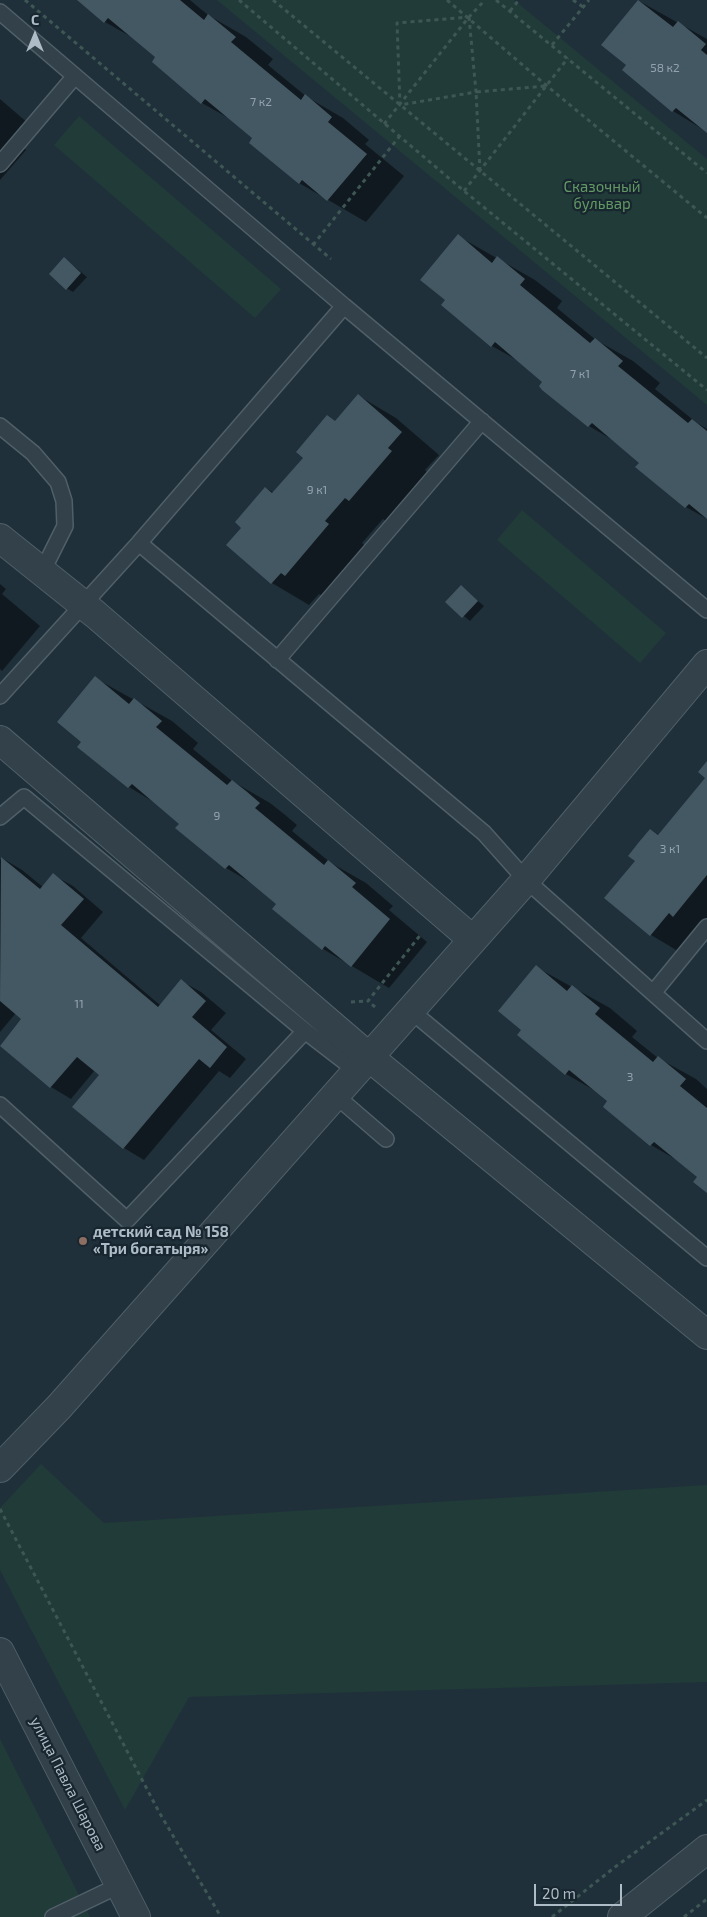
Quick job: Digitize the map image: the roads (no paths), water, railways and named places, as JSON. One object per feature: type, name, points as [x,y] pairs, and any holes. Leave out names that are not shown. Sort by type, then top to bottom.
[{"type":"street","points":[[0,538],[83,604],[472,939]]},
{"type":"street","points":[[0,1468],[59,1408],[526,880],[707,664]]},
{"type":"street","points":[[0,740],[363,1064],[707,1335]]},
{"type":"street","name":"улица Павла Шарова","points":[[0,1652],[136,1917]]},
{"type":"street","points":[[622,1917],[707,1849]]},
{"type":"lane","points":[[0,12],[344,306],[707,610]]},
{"type":"lane","points":[[0,164],[75,76]]},
{"type":"lane","points":[[0,696],[139,543],[344,306]]},
{"type":"lane","points":[[277,660],[482,421]]},
{"type":"lane","points":[[0,426],[33,453],[58,482],[64,501],[65,526],[42,572]]},
{"type":"lane","points":[[139,543],[484,832],[526,880],[707,1041]]},
{"type":"lane","points":[[0,817],[24,797],[305,1031],[363,1064]]},
{"type":"lane","points":[[653,994],[707,927]]},
{"type":"lane","points":[[404,1018],[707,1258]]},
{"type":"lane","points":[[0,1105],[127,1220],[305,1031]]},
{"type":"lane","points":[[335,1096],[386,1139]]},
{"type":"lane","points":[[53,1917],[120,1885]]},
{"type":"place","name":"детский сад № 158 «Три богатыря»","points":[[83,1241]]},
{"type":"park label","name":"Сказочный бульвар","points":[[602,196]]}]
